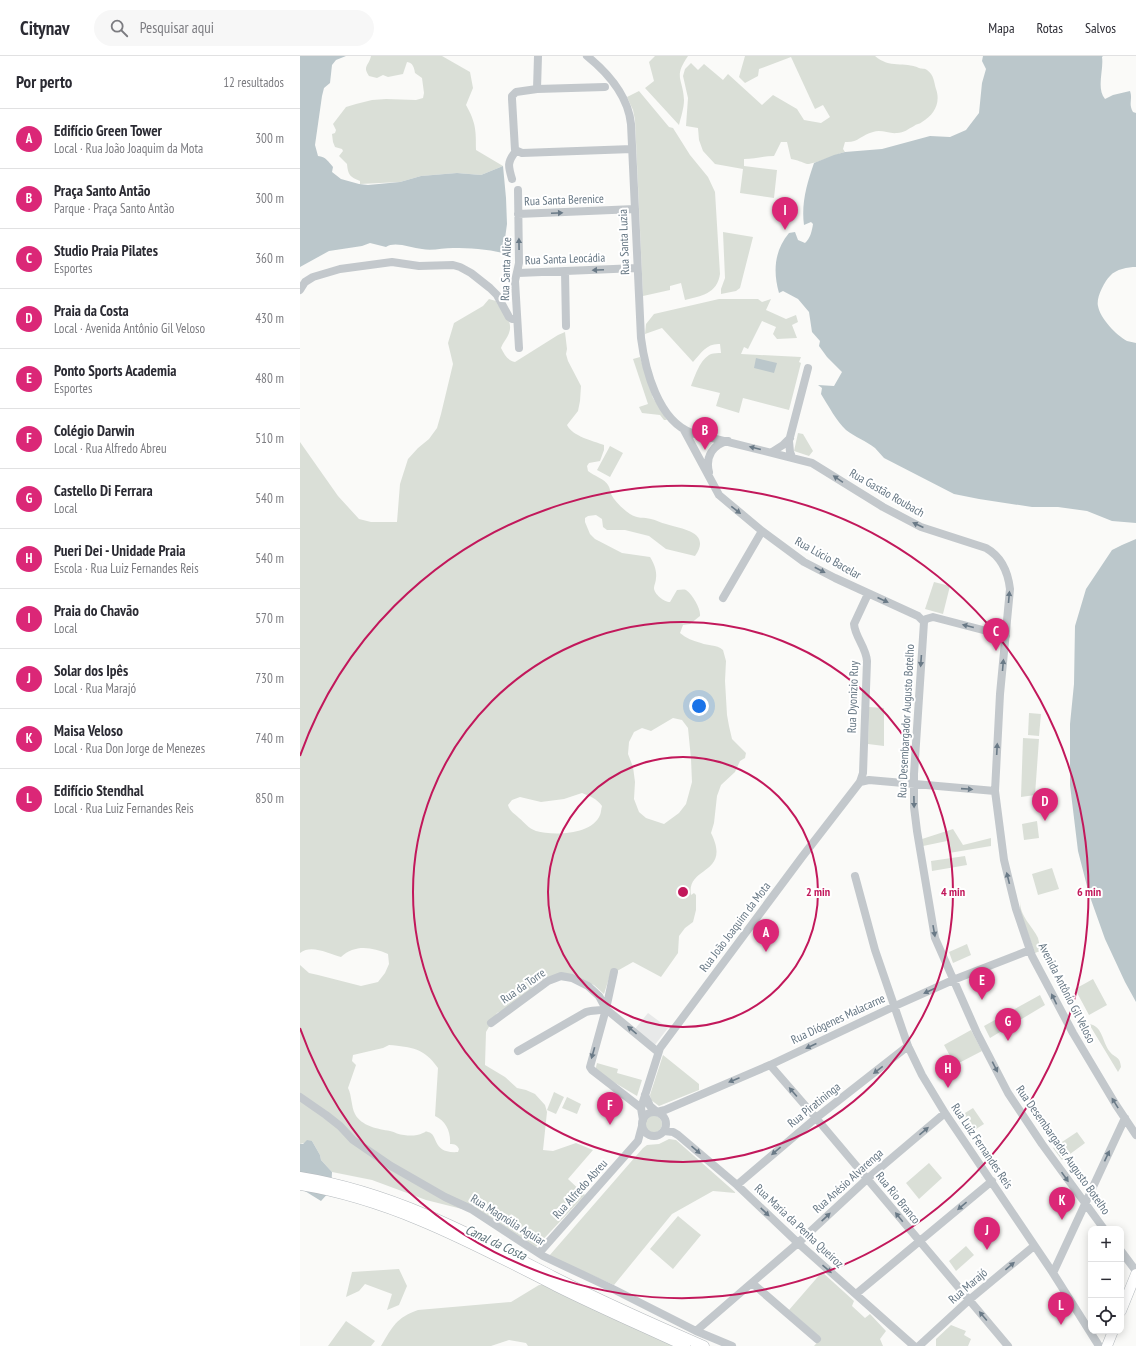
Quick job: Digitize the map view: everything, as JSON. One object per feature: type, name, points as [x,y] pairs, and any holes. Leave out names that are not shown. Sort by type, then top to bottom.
[{"type":"main road","points":[[300,1177],[365,1192],[424,1213],[580,1289],[704,1346]]},
{"type":"main road","points":[[300,1185],[363,1199],[421,1220],[576,1296],[685,1346]]},
{"type":"main road","points":[[1124,1303],[1136,1272]]},
{"type":"main road","points":[[1107,1346],[1112,1334]]},
{"type":"street","points":[[536,89],[538,56]]},
{"type":"street","name":"Rua Santa Luzia","points":[[586,56],[606,73],[626,103],[630,119],[632,149],[641,338],[646,366],[664,409],[667,414],[684,430]]},
{"type":"street","points":[[516,151],[514,147],[512,96],[516,92],[536,89],[605,87]]},
{"type":"street","points":[[516,151],[522,153],[632,149]]},
{"type":"street","points":[[512,179],[509,161],[516,151]]},
{"type":"street","name":"Rua Santa Alice","points":[[518,190],[519,256],[518,273],[515,281],[519,348]]},
{"type":"street","name":"Rua Santa Berenice","points":[[518,214],[635,209]]},
{"type":"street","points":[[300,290],[303,284],[309,280],[321,274],[340,269],[392,262],[419,266],[453,265],[463,268],[485,283],[496,295],[509,317],[512,319],[517,319]]},
{"type":"street","name":"Rua Santa Leocádia","points":[[518,273],[637,268]]},
{"type":"street","points":[[565,271],[566,326]]},
{"type":"street","points":[[792,457],[789,448],[790,438],[808,368]]},
{"type":"street","name":"Rua Gastão Roubach","points":[[684,430],[816,464],[877,504],[921,527],[994,552],[1004,565],[1009,581],[1010,589],[1006,636]]},
{"type":"street","name":"Rua Lúcio Bacelar","points":[[684,430],[722,499],[762,532],[804,562],[868,594],[918,616],[924,622]]},
{"type":"street","points":[[772,452],[783,445],[790,438]]},
{"type":"street","points":[[711,481],[708,465],[710,454],[718,446],[728,442]]},
{"type":"street","points":[[723,598],[762,532]]},
{"type":"street","name":"Rua Dyonizio Ruy","points":[[860,782],[863,773],[867,660],[866,652],[855,630],[854,624],[868,594]]},
{"type":"street","points":[[924,622],[926,619],[933,617],[1006,636]]},
{"type":"street","name":"Rua Desembargador Augusto Botelho","points":[[924,622],[914,807],[935,938],[979,1037],[1008,1092],[1029,1125],[1102,1226]]},
{"type":"street","name":"Avenida Antônio Gil Veloso","points":[[1006,636],[1000,694],[995,791],[1004,860],[1016,909],[1030,950],[1060,1010],[1116,1105],[1136,1135]]},
{"type":"street","points":[[860,782],[869,780],[995,791]]},
{"type":"street","name":"Rua João Joaquim da Mota","points":[[645,1095],[658,1052],[860,782]]},
{"type":"street","name":"Rua Luiz Fernandes Reis","points":[[854,876],[876,950],[908,1046],[922,1075],[945,1113],[1053,1273],[1099,1346]]},
{"type":"street","name":"Rua Diógenes Malacarne","points":[[657,1112],[770,1065],[953,980],[1030,950]]},
{"type":"street","points":[[614,972],[606,1009],[590,1067],[641,1108]]},
{"type":"street","name":"Rua da Torre","points":[[491,1023],[548,981],[561,976],[572,978],[588,986],[599,996],[606,1009],[658,1052]]},
{"type":"street","points":[[518,1051],[586,1012],[591,1010],[600,1011],[606,1009]]},
{"type":"street","name":"Rua Piratininga","points":[[737,1185],[816,1118],[908,1046]]},
{"type":"street","name":"Rua Rio Branco","points":[[770,1065],[1008,1346]]},
{"type":"street","points":[[645,1095],[650,1106],[664,1118],[665,1127],[661,1134],[640,1140],[642,1123],[641,1108],[645,1095]]},
{"type":"street","name":"Rua Magnólia Aguiar","points":[[300,1097],[340,1126],[353,1140],[386,1163],[439,1194],[471,1209],[539,1253],[696,1331],[732,1346]]},
{"type":"street","points":[[642,1123],[647,1114],[657,1112]]},
{"type":"street","name":"Rua Anésio Alvarenga","points":[[696,1331],[798,1243],[867,1179],[945,1113]]},
{"type":"street","points":[[1053,1273],[1125,1118]]},
{"type":"street","points":[[642,1123],[646,1133],[653,1136]]},
{"type":"street","name":"Rua Maria da Penha Queiroz","points":[[664,1131],[674,1132],[737,1185],[798,1243],[914,1346]]},
{"type":"street","name":"Rua Alfredo Abreu","points":[[539,1253],[640,1140]]},
{"type":"street","points":[[856,1294],[992,1181]]},
{"type":"street","name":"Rua Marajó","points":[[919,1346],[970,1300],[1034,1246]]},
{"type":"street","points":[[1124,1255],[1136,1272]]},
{"type":"street","points":[[752,1282],[817,1339]]},
{"type":"shaded area","points":[[300,56],[346,56],[336,60],[332,65],[330,83],[324,88],[322,96],[315,145],[318,156],[325,158],[328,161],[333,167],[332,172],[341,179],[368,185],[400,182],[421,176],[457,173],[481,175],[503,166],[507,224],[503,253],[465,248],[426,250],[398,245],[390,245],[386,247],[370,243],[362,246],[329,251],[300,267]]},
{"type":"shaded area","points":[[371,56],[442,56],[470,72],[473,88],[466,105],[475,127],[476,150],[503,166],[481,175],[457,173],[421,176],[400,182],[360,184],[360,181],[350,175],[347,164],[339,156],[343,151],[342,149],[335,147],[333,142],[332,134],[335,133],[336,130],[333,124],[346,107],[372,100],[416,100],[423,98],[424,93],[422,78],[415,73],[411,63],[407,62],[403,74],[388,77],[383,75],[377,78],[369,76],[366,68]]},
{"type":"shaded area","points":[[655,56],[688,56],[683,63],[680,74],[684,100],[679,125],[645,88],[654,81],[649,62]]},
{"type":"shaded area","points":[[745,56],[875,56],[892,64],[908,65],[927,70],[931,74],[934,81],[938,99],[937,104],[930,116],[906,131],[894,133],[876,131],[869,133],[856,140],[845,142],[843,149],[845,152],[810,164],[791,159],[787,142],[781,142],[774,156],[744,159],[744,166],[777,170],[774,198],[740,193],[743,169],[715,164],[703,151],[699,140],[698,128],[686,126],[688,98],[683,76],[685,69],[691,63],[698,70],[704,64],[723,80],[728,74],[762,105],[773,95],[797,109],[804,120],[821,123],[830,117],[823,105],[815,109],[791,57],[759,69],[758,76],[745,83],[739,77]]},
{"type":"shaded area","points":[[983,56],[1103,56],[1101,90],[1105,99],[1113,95],[1130,91],[1132,109],[1133,112],[1136,113],[1136,267],[1129,267],[1115,272],[1108,279],[1099,295],[1098,306],[1099,311],[1105,321],[1114,330],[1127,341],[1136,343],[1136,523],[1112,521],[1087,511],[1058,507],[1032,507],[954,494],[884,458],[875,448],[853,435],[839,423],[821,394],[822,388],[818,385],[834,386],[842,372],[827,357],[819,346],[820,341],[812,332],[809,312],[798,299],[783,291],[779,293],[776,277],[776,262],[780,247],[789,233],[795,232],[798,240],[805,243],[811,232],[813,224],[811,222],[804,225],[803,209],[807,186],[814,163],[845,152],[882,149],[930,136],[950,137],[966,130],[979,113],[982,83],[986,69],[982,61]]},
{"type":"shaded area","points":[[639,91],[669,127],[673,128],[690,155],[708,177],[715,192],[720,274],[716,286],[712,290],[697,297],[685,300],[681,283],[670,286],[670,290],[643,296],[635,120],[633,110],[627,97]]},
{"type":"shaded area","points":[[723,232],[753,237],[740,288],[736,291],[721,294],[721,289],[725,278]]},
{"type":"shaded area","points":[[489,299],[496,301],[506,316],[510,324],[510,328],[501,348],[506,357],[515,362],[565,332],[567,349],[566,354],[568,361],[581,386],[578,411],[567,425],[578,435],[604,445],[604,450],[600,461],[589,463],[587,466],[588,471],[607,483],[615,500],[622,508],[635,517],[653,519],[664,524],[687,530],[698,537],[700,542],[695,556],[666,549],[649,536],[625,530],[607,530],[603,527],[602,519],[596,515],[585,518],[590,534],[595,539],[622,553],[650,557],[654,564],[656,573],[654,590],[662,599],[670,602],[677,590],[686,590],[694,599],[698,606],[700,616],[690,624],[683,625],[680,633],[692,640],[718,647],[723,650],[726,661],[725,681],[729,726],[732,739],[746,753],[745,758],[740,761],[735,772],[721,785],[717,796],[714,823],[711,833],[716,847],[716,856],[713,863],[695,879],[691,886],[691,895],[694,893],[696,895],[696,910],[693,922],[685,928],[679,936],[678,953],[661,977],[633,962],[610,975],[604,994],[594,985],[586,982],[546,979],[537,982],[524,996],[497,1013],[486,1032],[485,1065],[505,1077],[517,1088],[535,1094],[545,1105],[547,1112],[543,1150],[553,1151],[576,1143],[593,1150],[568,1179],[585,1195],[536,1247],[486,1215],[426,1200],[372,1180],[332,1172],[321,1160],[320,1155],[312,1141],[300,1144],[300,965],[309,973],[361,986],[378,982],[385,973],[389,964],[388,954],[370,948],[358,948],[341,957],[320,950],[310,949],[300,953],[300,442],[338,496],[359,519],[371,522],[397,522],[400,484],[408,459],[429,439],[437,428],[453,364],[448,343],[454,323],[483,306]],"holes":[[[673,718],[682,720],[688,728],[692,782],[686,804],[679,813],[664,824],[646,818],[639,812],[634,799],[635,782],[633,767],[628,754],[629,742],[634,732],[642,728],[651,731]],[[582,793],[596,800],[602,806],[600,815],[596,822],[581,830],[562,833],[543,833],[529,827],[511,811],[508,805],[512,800],[520,797],[541,802],[564,799]],[[389,1045],[411,1048],[422,1052],[433,1061],[438,1068],[435,1116],[439,1118],[447,1127],[450,1135],[450,1144],[457,1146],[459,1149],[458,1152],[443,1150],[437,1144],[434,1136],[428,1132],[414,1136],[402,1135],[370,1126],[361,1121],[355,1114],[348,1088],[356,1065],[352,1061],[353,1055],[383,1048]]]},
{"type":"shaded area","points":[[719,299],[758,299],[762,302],[771,299],[766,310],[786,319],[796,315],[798,322],[792,325],[797,338],[777,339],[773,334],[776,327],[762,321],[748,349],[744,347],[741,354],[801,357],[799,362],[801,363],[789,410],[743,398],[739,413],[716,406],[720,393],[691,386],[698,368],[707,356],[715,353],[721,353],[720,344],[711,345],[708,347],[693,362],[662,328],[645,334],[646,324],[654,314]]},
{"type":"shaded area","points":[[640,357],[653,398],[667,420],[664,420],[660,415],[642,413],[639,407],[648,404],[633,359]]},
{"type":"shaded area","points":[[756,358],[777,363],[774,373],[754,368]]},
{"type":"shaded area","points":[[798,433],[803,434],[813,451],[809,456],[794,451]]},
{"type":"shaded area","points":[[610,446],[623,453],[610,477],[597,470]]},
{"type":"shaded area","points":[[1136,539],[1136,1002],[1105,939],[1089,894],[1078,851],[1070,785],[1070,724],[1074,684],[1075,626],[1086,589],[1112,550]]},
{"type":"shaded area","points":[[934,582],[950,586],[943,614],[925,609]]},
{"type":"shaded area","points":[[869,707],[884,708],[884,746],[868,744]]},
{"type":"shaded area","points":[[1029,713],[1041,714],[1039,736],[1028,735]]},
{"type":"shaded area","points":[[1023,738],[1039,739],[1035,795],[1021,797]]},
{"type":"shaded area","points":[[1037,821],[1039,838],[1024,840],[1022,824]]},
{"type":"shaded area","points":[[953,829],[963,845],[991,838],[991,846],[949,853],[947,841],[923,846],[922,839]]},
{"type":"shaded area","points":[[965,856],[967,865],[932,871],[931,861]]},
{"type":"shaded area","points":[[1052,868],[1059,889],[1038,895],[1032,874]]},
{"type":"shaded area","points":[[1020,901],[1022,912],[1038,938],[1040,951],[1035,953],[1020,911]]},
{"type":"shaded area","points":[[967,944],[971,955],[953,963],[949,952]]},
{"type":"shaded area","points":[[1093,979],[1107,1005],[1089,1015],[1075,989]]},
{"type":"shaded area","points":[[1040,995],[1045,1005],[990,1038],[984,1026]]},
{"type":"shaded area","points":[[648,1013],[668,1028],[654,1046],[635,1029]]},
{"type":"shaded area","points":[[1089,1024],[1094,1025],[1100,1031],[1107,1048],[1120,1061],[1121,1067],[1118,1072]]},
{"type":"shaded area","points":[[971,1030],[982,1051],[955,1065],[944,1045]]},
{"type":"shaded area","points":[[663,1055],[699,1084],[699,1090],[659,1106],[651,1100],[650,1095]]},
{"type":"shaded area","points":[[597,1063],[618,1069],[617,1073],[642,1080],[637,1096],[595,1071]]},
{"type":"shaded area","points":[[554,1092],[564,1097],[556,1114],[547,1110]]},
{"type":"shaded area","points":[[567,1097],[581,1104],[577,1114],[562,1108]]},
{"type":"shaded area","points":[[973,1108],[984,1124],[968,1134],[957,1118]]},
{"type":"shaded area","points":[[653,1115],[659,1118],[662,1124],[659,1130],[653,1133],[647,1130],[644,1124],[647,1118]]},
{"type":"shaded area","points":[[1077,1132],[1085,1143],[1062,1160],[1053,1148]]},
{"type":"shaded area","points":[[669,1139],[676,1140],[736,1193],[713,1191],[672,1214],[614,1285],[549,1256],[643,1148],[647,1145],[659,1144]]},
{"type":"shaded area","points":[[307,1140],[312,1141],[320,1155],[321,1160],[332,1172],[331,1190],[321,1201],[300,1188],[300,1144],[303,1144]]},
{"type":"shaded area","points":[[929,1163],[942,1178],[919,1199],[906,1183]]},
{"type":"shaded area","points":[[678,1216],[701,1235],[673,1269],[650,1249]]},
{"type":"shaded area","points":[[966,1246],[974,1255],[956,1271],[949,1261]]},
{"type":"shaded area","points":[[399,1269],[407,1286],[399,1305],[387,1310],[392,1294],[365,1284],[359,1291],[346,1297],[352,1272]]},
{"type":"shaded area","points":[[822,1272],[854,1301],[852,1306],[865,1318],[870,1314],[886,1331],[880,1339],[883,1346],[814,1346],[821,1338],[789,1310]]},
{"type":"shaded area","points":[[539,1285],[558,1285],[694,1346],[528,1346],[526,1343],[509,1340],[491,1346],[381,1346],[389,1333],[400,1320],[418,1310],[511,1302]]},
{"type":"shaded area","points":[[346,1321],[375,1341],[371,1346],[328,1346]]},
{"type":"shaded area","points":[[951,1325],[966,1331],[964,1335],[971,1339],[968,1346],[936,1346],[936,1339]]},
{"type":"place","name":"Praia do Chavão","points":[[785,230]]},
{"type":"place","name":"Praça Santo Antão","points":[[705,450]]},
{"type":"place","name":"Studio Praia Pilates","points":[[996,651]]},
{"type":"place","name":"Praia da Costa","points":[[1045,821]]},
{"type":"place","name":"Edifício Green Tower","points":[[766,952]]},
{"type":"place","name":"Ponto Sports Academia","points":[[982,1000]]},
{"type":"place","name":"Castello Di Ferrara","points":[[1008,1041]]},
{"type":"place","name":"Pueri Dei - Unidade Praia","points":[[948,1088]]},
{"type":"place","name":"Colégio Darwin","points":[[610,1125]]},
{"type":"place","name":"Maisa Veloso","points":[[1062,1220]]},
{"type":"place","name":"Solar dos Ipês","points":[[987,1250]]},
{"type":"place","name":"Edifício Stendhal","points":[[1061,1325]]},
{"type":"water label","name":"Canal da Costa","points":[[496,1242]]}]
